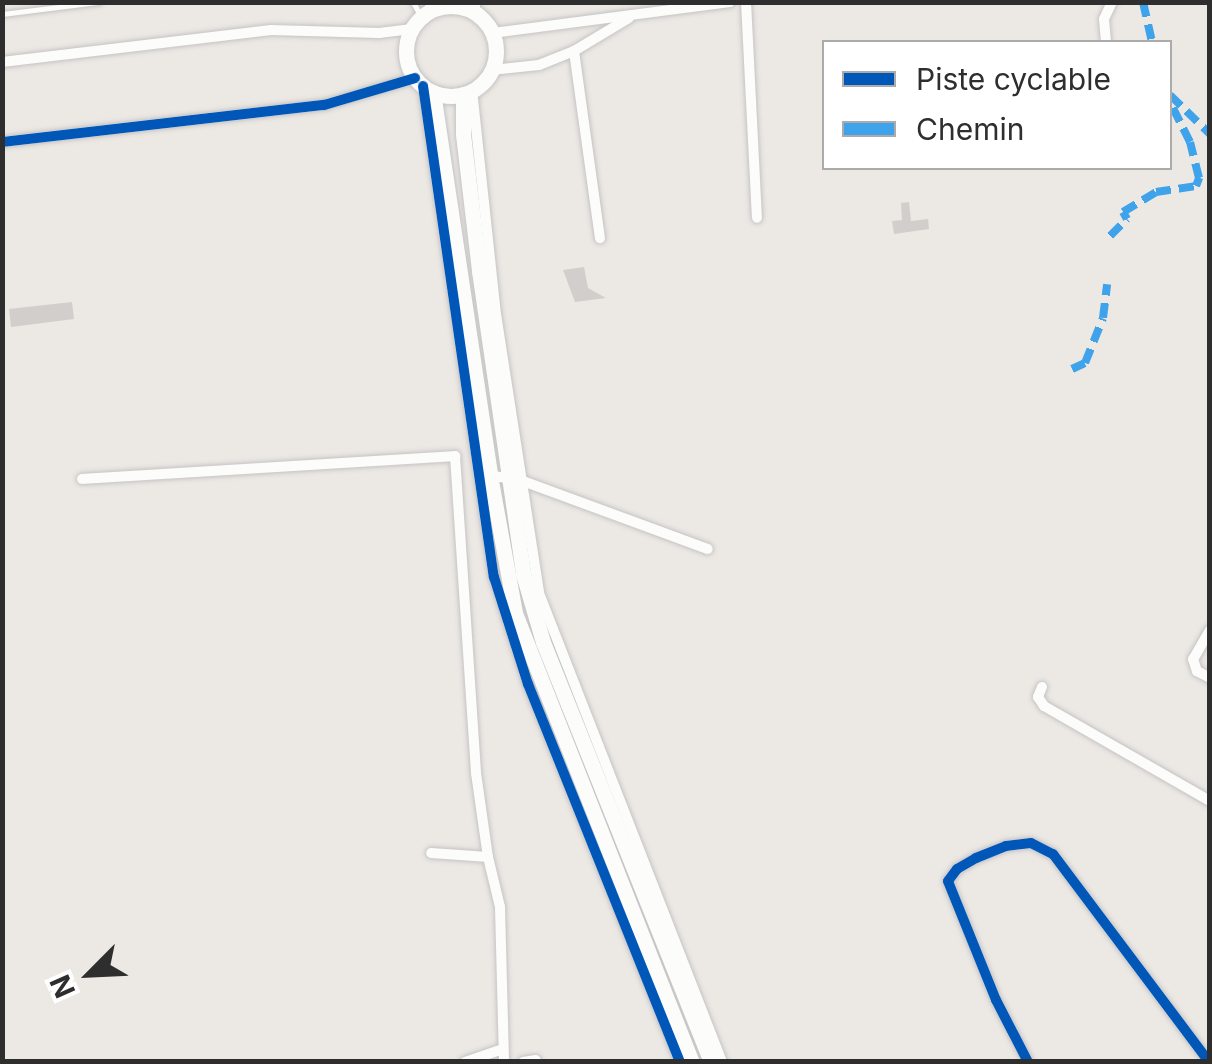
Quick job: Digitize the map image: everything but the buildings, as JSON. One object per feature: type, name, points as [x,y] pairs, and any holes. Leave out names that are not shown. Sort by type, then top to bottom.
[{"type":"main road","points":[[692,1062],[527,648],[506,574],[484,476],[424,85],[406,54],[427,10],[470,7],[492,33],[495,56],[491,70],[468,92],[463,134],[513,478],[522,574],[543,642],[711,1062]]},
{"type":"main road","points":[[424,85],[468,92]]},
{"type":"street","points":[[492,33],[730,2]]},
{"type":"street","points":[[746,2],[757,218]]},
{"type":"street","points":[[1106,40],[1104,19],[1112,2]]},
{"type":"street","points":[[2,62],[271,30],[378,33],[427,10]]},
{"type":"street","points":[[491,70],[539,65],[574,51],[634,14]]},
{"type":"street","points":[[574,51],[600,238]]},
{"type":"street","points":[[2,142],[324,105],[424,85]]},
{"type":"street","points":[[82,479],[455,456],[476,774],[500,908],[504,1062]]},
{"type":"street","points":[[680,1062],[514,646],[494,577],[484,476],[513,478],[708,548]]},
{"type":"street","points":[[513,478],[553,637],[722,1062]]},
{"type":"street","points":[[1210,630],[1193,659],[1198,671],[1210,678]]},
{"type":"street","points":[[1042,688],[1038,696],[1044,706],[1210,801]]},
{"type":"street","points":[[1028,1062],[996,1000],[948,881],[957,868],[976,858],[1006,846],[1031,843],[1053,854],[1210,1062]]},
{"type":"street","points":[[430,853],[488,858]]},
{"type":"street","points":[[465,1062],[503,1048]]},
{"type":"street","points":[[523,1062],[536,1060]]},
{"type":"lane","points":[[2,14],[99,2]]},
{"type":"marked path","points":[[1143,2],[1152,40]]},
{"type":"marked path","points":[[1172,97],[1210,134]]},
{"type":"marked path","points":[[1110,236],[1127,219],[1123,212],[1156,192],[1196,186],[1199,178],[1190,142],[1172,106]]},
{"type":"marked path","points":[[1072,369],[1085,363],[1103,318],[1107,284]]},
{"type":"cycle path","points":[[2,142],[324,105],[415,78]]},
{"type":"cycle path","points":[[423,86],[494,577],[528,684],[680,1062]]},
{"type":"cycle path","points":[[1028,1062],[996,1000],[948,881],[957,869],[976,858],[1006,846],[1031,843],[1053,854],[1209,1062]]}]
